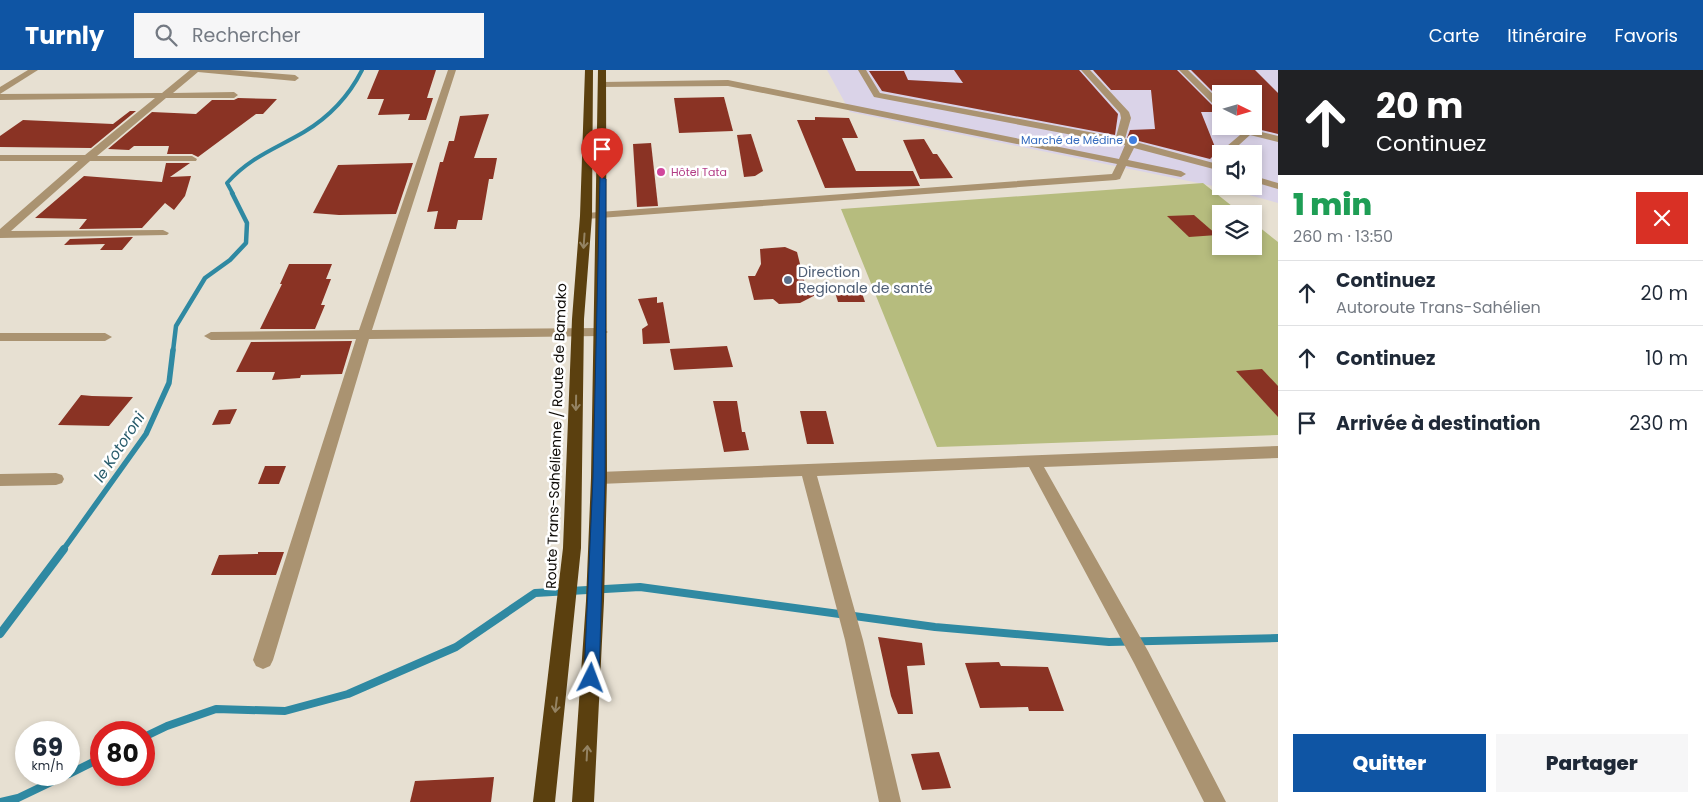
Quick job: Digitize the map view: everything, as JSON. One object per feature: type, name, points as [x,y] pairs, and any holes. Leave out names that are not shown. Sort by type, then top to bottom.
[{"type":"highway","name":"Route Trans-Sahélienne / Route de Bamako","points":[[544,802],[572,548],[578,333],[586,216],[589,70]]},
{"type":"highway","points":[[584,802],[595,601],[599,478],[602,332],[602,70]]},
{"type":"street","points":[[0,91],[34,70]]},
{"type":"street","points":[[0,235],[87,159],[195,70]]},
{"type":"street","points":[[200,70],[295,78]]},
{"type":"street","points":[[263,660],[364,334],[452,70]]},
{"type":"street","points":[[862,70],[877,95],[1126,142],[1212,165]]},
{"type":"street","points":[[586,216],[1116,177],[1123,162],[1126,142],[1126,118],[1124,112],[1085,70]]},
{"type":"street","points":[[1182,70],[1212,98]]},
{"type":"street","points":[[603,85],[728,83],[1181,174]]},
{"type":"street","points":[[0,97],[234,96]]},
{"type":"street","points":[[898,117],[906,100]]},
{"type":"street","points":[[1262,134],[1278,139]]},
{"type":"street","points":[[1234,145],[1245,135]]},
{"type":"street","points":[[0,158],[192,159]]},
{"type":"street","points":[[1262,181],[1278,186]]},
{"type":"street","points":[[0,235],[163,233]]},
{"type":"street","points":[[211,336],[602,332]]},
{"type":"street","points":[[0,337],[105,337]]},
{"type":"street","points":[[599,478],[1278,452]]},
{"type":"street","points":[[1034,462],[1141,657],[1215,802]]},
{"type":"street","points":[[808,470],[854,640],[890,802]]},
{"type":"street","points":[[0,480],[56,479]]},
{"type":"shaded area","name":"Marché de Médine","points":[[827,70],[1278,70],[1278,203],[1249,195],[1262,195],[1262,145],[1212,145],[1212,186],[850,112]]},
{"type":"green space","points":[[1203,183],[1212,190],[1212,195],[1218,195],[1231,205],[1212,205],[1212,255],[1262,255],[1262,229],[1278,242],[1278,435],[937,447],[841,209]]},
{"type":"building","points":[[379,70],[436,70],[427,98],[433,98],[426,120],[408,120],[410,114],[378,115],[384,99],[367,99]]},
{"type":"building","points":[[954,70],[1079,70],[1118,114],[1115,135],[882,91],[869,71],[904,71],[908,80],[963,83]]},
{"type":"building","points":[[1093,70],[1177,70],[1212,105],[1212,112],[1201,112],[1214,145],[1212,145],[1212,157],[1210,159],[1127,138],[1130,130],[1155,129],[1151,90],[1111,90]]},
{"type":"building","points":[[1191,70],[1255,70],[1278,93],[1278,134],[1262,130],[1262,85],[1212,85],[1212,91]]},
{"type":"building","points":[[724,97],[733,131],[679,133],[674,98]]},
{"type":"building","points":[[238,98],[277,99],[263,114],[256,114],[198,157],[192,154],[167,154],[169,146],[134,146],[129,150],[108,149],[152,112],[196,114],[212,100],[234,100]]},
{"type":"building","points":[[130,111],[136,111],[91,148],[0,147],[0,136],[23,120],[113,124]]},
{"type":"building","points":[[489,114],[474,158],[497,158],[493,179],[489,179],[482,220],[458,220],[456,229],[434,229],[438,211],[427,212],[440,162],[443,162],[449,141],[454,141],[460,116]]},
{"type":"building","points":[[815,117],[849,118],[858,138],[842,138],[856,171],[913,171],[920,186],[825,188],[797,120],[815,120]]},
{"type":"building","points":[[751,134],[763,171],[755,176],[744,177],[737,135]]},
{"type":"building","points":[[924,139],[933,154],[937,154],[953,178],[920,179],[903,140]]},
{"type":"building","points":[[651,143],[658,206],[637,207],[633,144]]},
{"type":"building","points":[[166,163],[190,163],[170,177],[191,176],[185,196],[174,210],[165,203],[142,228],[79,229],[87,219],[35,218],[84,176],[162,182]]},
{"type":"building","points":[[413,163],[396,214],[339,215],[313,213],[338,165]]},
{"type":"building","points":[[1194,215],[1212,231],[1212,235],[1189,237],[1167,216]]},
{"type":"building","points":[[133,237],[122,250],[100,250],[105,244],[64,245],[70,239]]},
{"type":"building","points":[[785,247],[797,252],[805,284],[859,284],[865,302],[838,302],[833,286],[800,303],[779,304],[773,299],[754,300],[748,276],[755,276],[761,264],[760,249]]},
{"type":"building","points":[[289,264],[332,264],[326,279],[331,279],[321,305],[325,305],[315,329],[260,329],[282,284],[280,284]]},
{"type":"building","points":[[657,297],[657,303],[663,302],[670,343],[643,344],[642,329],[648,325],[638,299]]},
{"type":"building","points":[[352,341],[342,374],[301,375],[300,378],[272,380],[275,372],[236,372],[251,342]]},
{"type":"building","points":[[727,346],[733,367],[674,370],[670,349]]},
{"type":"building","points":[[1262,369],[1278,386],[1278,417],[1236,371]]},
{"type":"building","points":[[81,395],[133,397],[109,426],[58,425]]},
{"type":"building","points":[[713,401],[737,401],[742,432],[745,432],[749,450],[724,452]]},
{"type":"building","points":[[237,409],[230,424],[212,425],[219,410]]},
{"type":"building","points":[[800,411],[826,411],[834,444],[807,444]]},
{"type":"building","points":[[265,466],[286,466],[279,484],[258,484]]},
{"type":"building","points":[[258,552],[284,552],[276,575],[211,575],[219,555],[258,554]]},
{"type":"building","points":[[878,637],[922,643],[925,665],[907,666],[913,714],[898,714],[891,696]]},
{"type":"building","points":[[999,662],[1001,666],[1048,667],[1064,711],[1029,711],[1028,707],[980,708],[965,663]]},
{"type":"building","points":[[939,752],[951,788],[922,790],[911,754]]},
{"type":"building","points":[[494,777],[491,802],[410,802],[415,781]]},
{"type":"waterway","name":"le Kotoroni","points":[[233,194],[227,183],[236,174],[263,154],[322,120],[345,97],[362,70]]},
{"type":"waterway","name":"le Kotoroni","points":[[173,351],[176,326],[205,278],[230,260],[246,243],[247,223],[232,193]]},
{"type":"waterway","name":"le Kotoroni","points":[[63,550],[146,434],[169,383],[173,350]]},
{"type":"waterway","name":"le Kotoroni","points":[[0,634],[64,549]]},
{"type":"waterway","points":[[155,732],[216,709],[285,711],[348,694],[456,647],[535,593],[640,587],[935,627],[1109,642],[1278,638]]},
{"type":"waterway","points":[[80,768],[90,764]]},
{"type":"waterway","points":[[0,802],[18,798],[43,786]]},
{"type":"place","name":"Marché de Médine","points":[[1133,140]]},
{"type":"place","name":"Hôtel Tata","points":[[661,172]]},
{"type":"place","name":"Direction Regionale de santé","points":[[788,280]]},
{"type":"route","points":[[591,678],[599,478],[602,179]]}]
